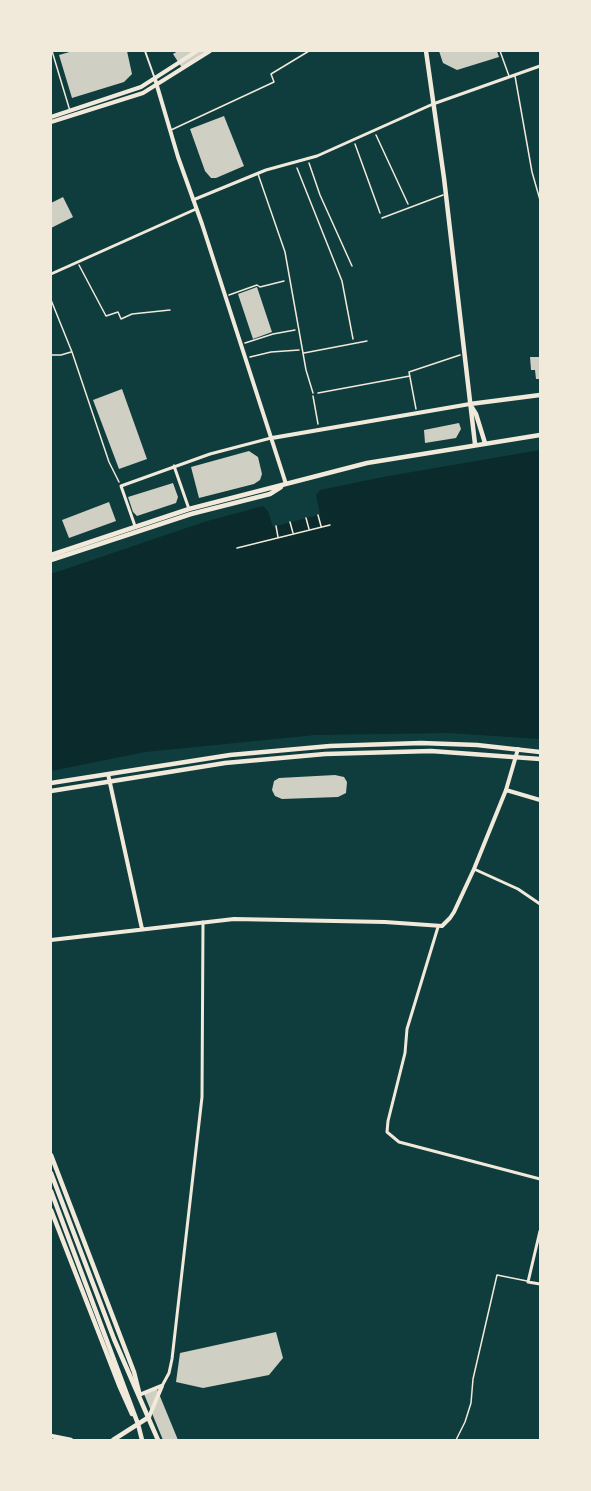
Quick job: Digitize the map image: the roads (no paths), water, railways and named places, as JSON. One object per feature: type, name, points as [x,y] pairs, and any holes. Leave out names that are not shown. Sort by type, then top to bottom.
[{"type":"main road","points":[[426,51],[446,194],[475,444]]},
{"type":"main road","points":[[470,404],[540,395]]},
{"type":"main road","points":[[470,404],[476,414],[485,443]]},
{"type":"main road","points":[[51,555],[135,526],[367,463],[540,435]]},
{"type":"main road","points":[[51,560],[190,511]]},
{"type":"main road","points":[[51,783],[241,754],[330,746],[421,743],[540,752]]},
{"type":"main road","points":[[51,791],[225,763],[325,754],[431,751],[540,759]]},
{"type":"main road","points":[[51,1155],[134,1372],[139,1395]]},
{"type":"main road","points":[[51,1173],[114,1339],[158,1440]]},
{"type":"main road","points":[[51,1191],[142,1440]]},
{"type":"main road","points":[[51,1210],[119,1385],[138,1424]]},
{"type":"main road","points":[[113,1440],[149,1417]]},
{"type":"main road","points":[[51,1436],[71,1440]]},
{"type":"street","points":[[145,51],[286,484]]},
{"type":"street","points":[[51,122],[155,79],[197,51]]},
{"type":"street","points":[[51,117],[70,114],[143,93],[210,51]]},
{"type":"street","points":[[193,200],[257,173],[308,159],[375,132],[433,104],[540,66]]},
{"type":"street","points":[[51,274],[196,209]]},
{"type":"street","points":[[135,526],[121,486],[174,466],[272,438],[470,404]]},
{"type":"street","points":[[174,466],[190,511]]},
{"type":"street","points":[[51,940],[203,922],[264,919],[385,922],[438,927],[446,923],[454,912],[474,869],[506,790],[518,749]]},
{"type":"street","points":[[108,774],[142,929]]},
{"type":"street","points":[[506,790],[540,800]]},
{"type":"street","points":[[474,869],[518,889],[540,904]]},
{"type":"street","points":[[149,1417],[169,1373],[174,1348],[202,1097],[203,922]]},
{"type":"street","points":[[438,927],[407,1029],[405,1053],[387,1132],[399,1142],[540,1179]]},
{"type":"street","points":[[540,1231],[528,1282],[540,1284]]},
{"type":"street","points":[[139,1395],[162,1386]]},
{"type":"lane","points":[[52,51],[70,114]]},
{"type":"lane","points":[[170,131],[274,82],[271,74],[309,51]]},
{"type":"lane","points":[[500,51],[510,77]]},
{"type":"lane","points":[[515,75],[532,172],[540,200]]},
{"type":"lane","points":[[257,173],[285,252],[302,349],[313,393]]},
{"type":"lane","points":[[382,218],[446,194]]},
{"type":"lane","points":[[303,353],[367,341]]},
{"type":"lane","points":[[456,1440],[471,1404],[472,1379],[497,1275],[528,1282]]},
{"type":"water","points":[[540,450],[540,739],[449,733],[315,735],[145,752],[51,771],[51,574],[204,522],[263,506],[268,511],[273,527],[318,515],[320,514],[316,495],[320,490]]}]
